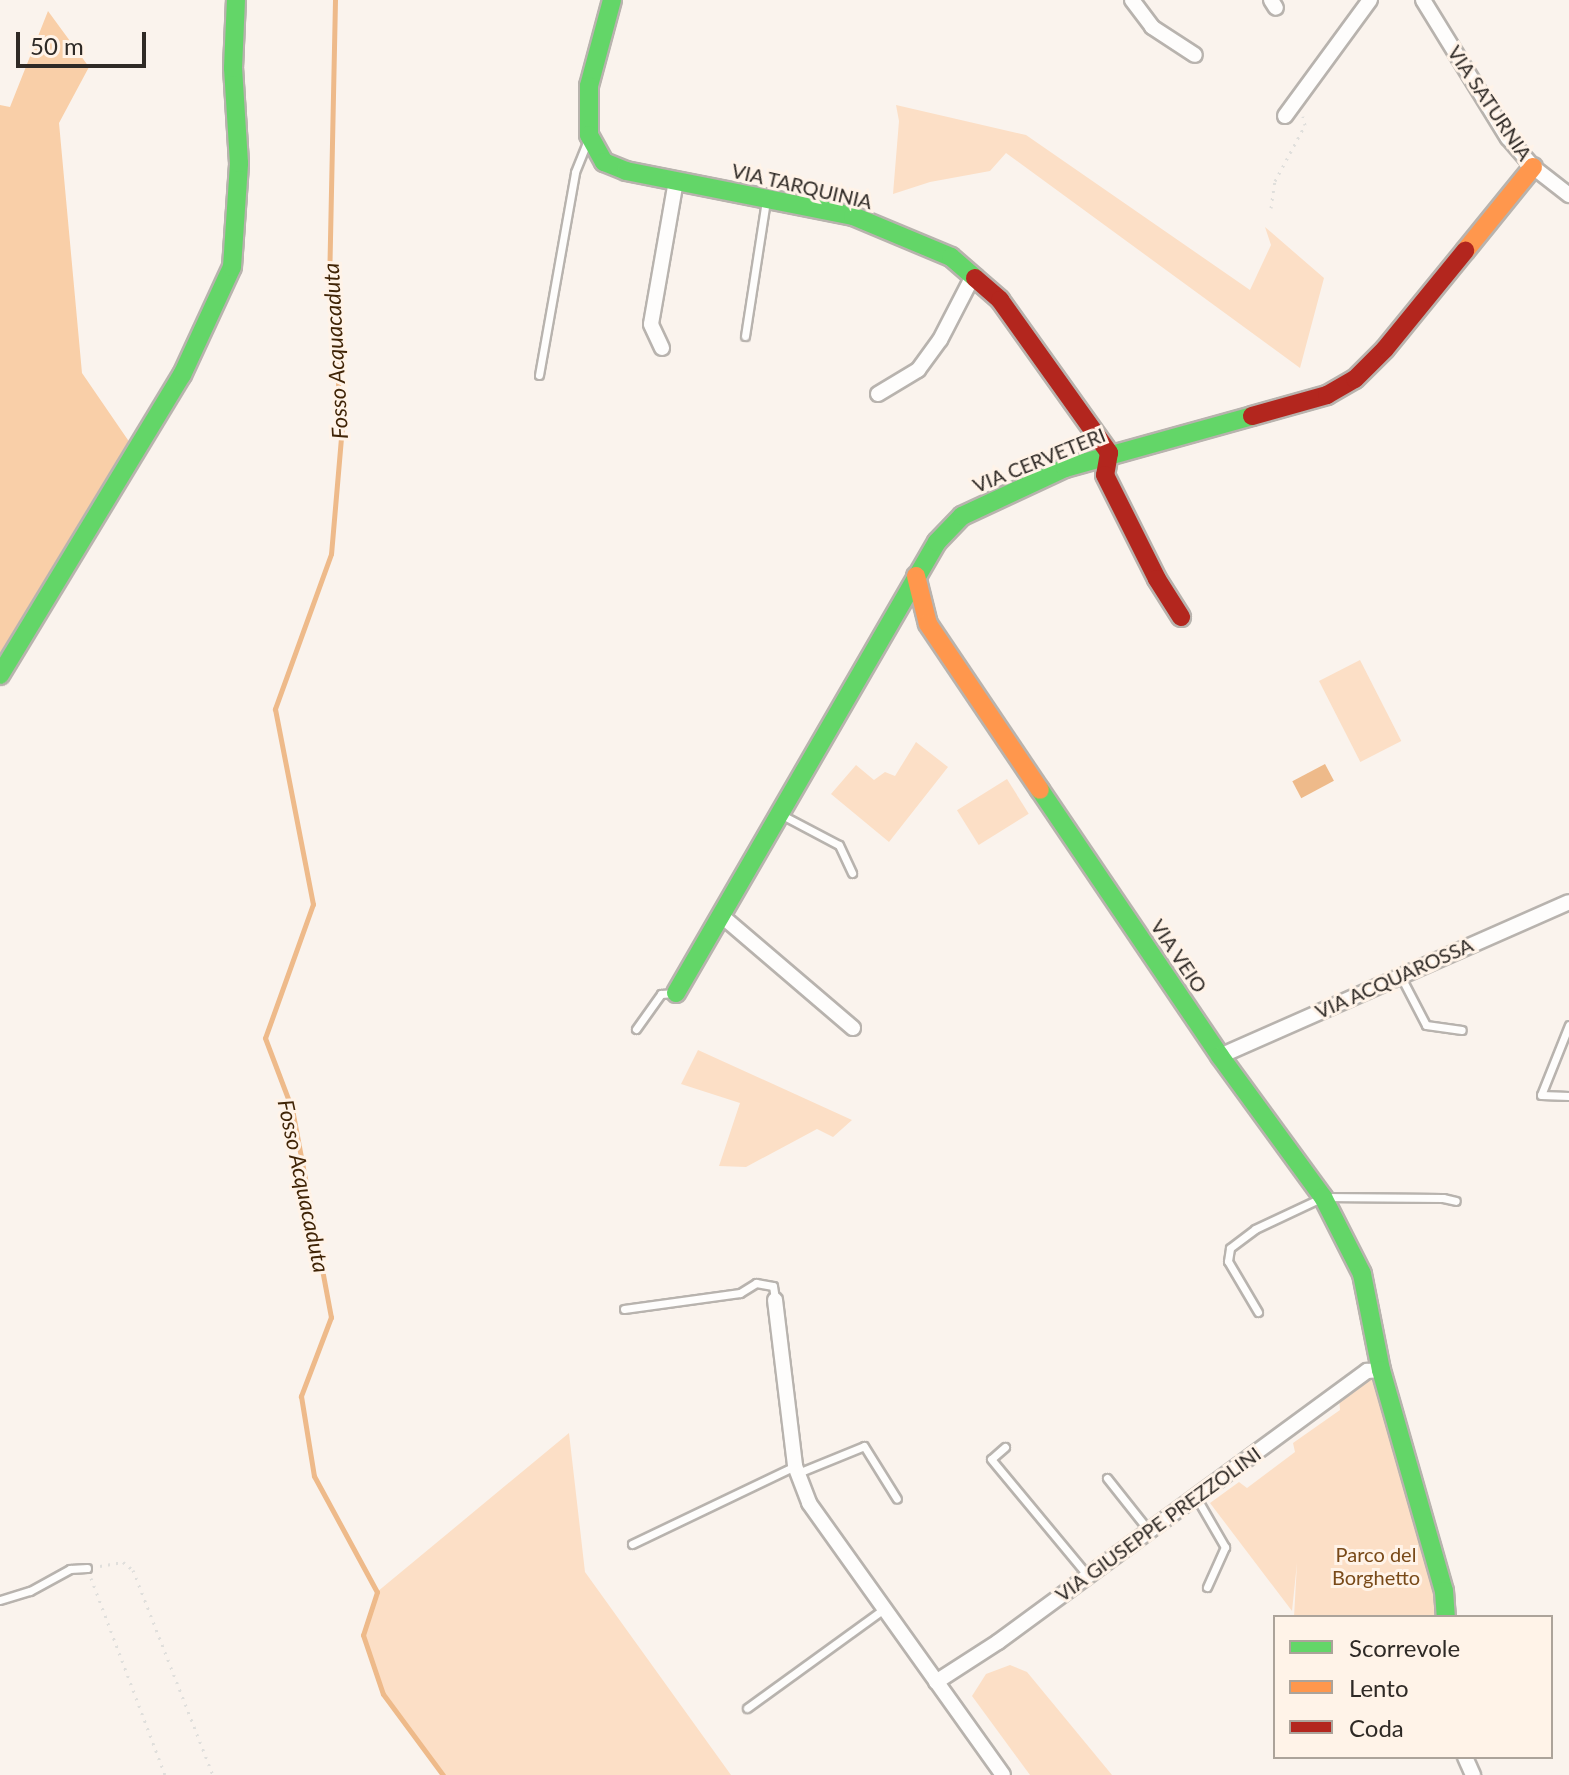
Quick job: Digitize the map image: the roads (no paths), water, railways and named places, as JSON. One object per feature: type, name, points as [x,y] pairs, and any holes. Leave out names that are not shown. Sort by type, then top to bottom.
[{"type":"street","points":[[0,675],[182,375],[232,267],[239,163],[233,68],[236,0]]},
{"type":"street","points":[[589,135],[589,86],[612,0]]},
{"type":"street","points":[[1132,0],[1152,27],[1195,55]]},
{"type":"street","points":[[1285,116],[1370,0]]},
{"type":"street","name":"VIA SATURNIA","points":[[1423,0],[1508,138],[1533,167],[1569,195]]},
{"type":"street","name":"VIA TARQUINIA","points":[[589,135],[604,162],[626,171],[853,216],[899,232],[951,257],[1000,300],[1109,453]]},
{"type":"street","name":"VIA CERVETERI","points":[[676,993],[782,815],[916,576],[937,542],[962,516],[997,497],[1109,453],[1327,395],[1355,379],[1385,349],[1533,167]]},
{"type":"street","points":[[662,348],[651,324],[676,181]]},
{"type":"street","points":[[878,394],[918,370],[940,340],[973,276]]},
{"type":"street","points":[[1109,453],[1105,475],[1157,579],[1181,617]]},
{"type":"street","name":"VIA VEIO","points":[[916,576],[928,624],[1220,1056],[1323,1197],[1362,1274],[1381,1370],[1444,1591],[1446,1615]]},
{"type":"street","name":"VIA ACQUAROSSA","points":[[1220,1056],[1569,902]]},
{"type":"street","points":[[723,917],[853,1028]]},
{"type":"street","points":[[775,1300],[796,1470],[809,1503],[1003,1775]]},
{"type":"street","name":"VIA GIUSEPPE PREZZOLINI","points":[[936,1682],[1088,1576],[1367,1371],[1381,1370]]},
{"type":"lane","points":[[539,375],[575,172],[589,135]]},
{"type":"lane","points":[[745,336],[766,199]]},
{"type":"lane","points":[[782,815],[839,845],[852,873]]},
{"type":"lane","points":[[1400,975],[1426,1025],[1462,1030]]},
{"type":"lane","points":[[636,1029],[661,994],[668,990],[676,993]]},
{"type":"lane","points":[[1569,1025],[1541,1095],[1569,1096]]},
{"type":"lane","points":[[1258,1312],[1228,1261],[1230,1248],[1255,1229],[1323,1197],[1443,1198],[1456,1201]]},
{"type":"lane","points":[[624,1309],[740,1293],[756,1283],[773,1286],[775,1300]]},
{"type":"lane","points":[[632,1544],[796,1470],[864,1446],[897,1499]]},
{"type":"lane","points":[[1005,1447],[991,1459],[1088,1576]]},
{"type":"lane","points":[[1107,1478],[1149,1531]]},
{"type":"lane","points":[[1196,1497],[1225,1547],[1207,1587]]},
{"type":"lane","points":[[0,1600],[30,1591],[70,1569],[87,1568]]},
{"type":"lane","points":[[747,1708],[884,1609]]},
{"type":"waterway","name":"Fosso Acquacaduta","points":[[335,0],[329,286],[342,426],[331,554],[275,709],[313,904],[265,1038],[292,1109],[331,1317],[301,1396],[314,1476],[377,1592],[363,1635],[383,1694],[443,1775]]},
{"type":"park label","name":"Parco del Borghetto","points":[[1376,1566]]}]
